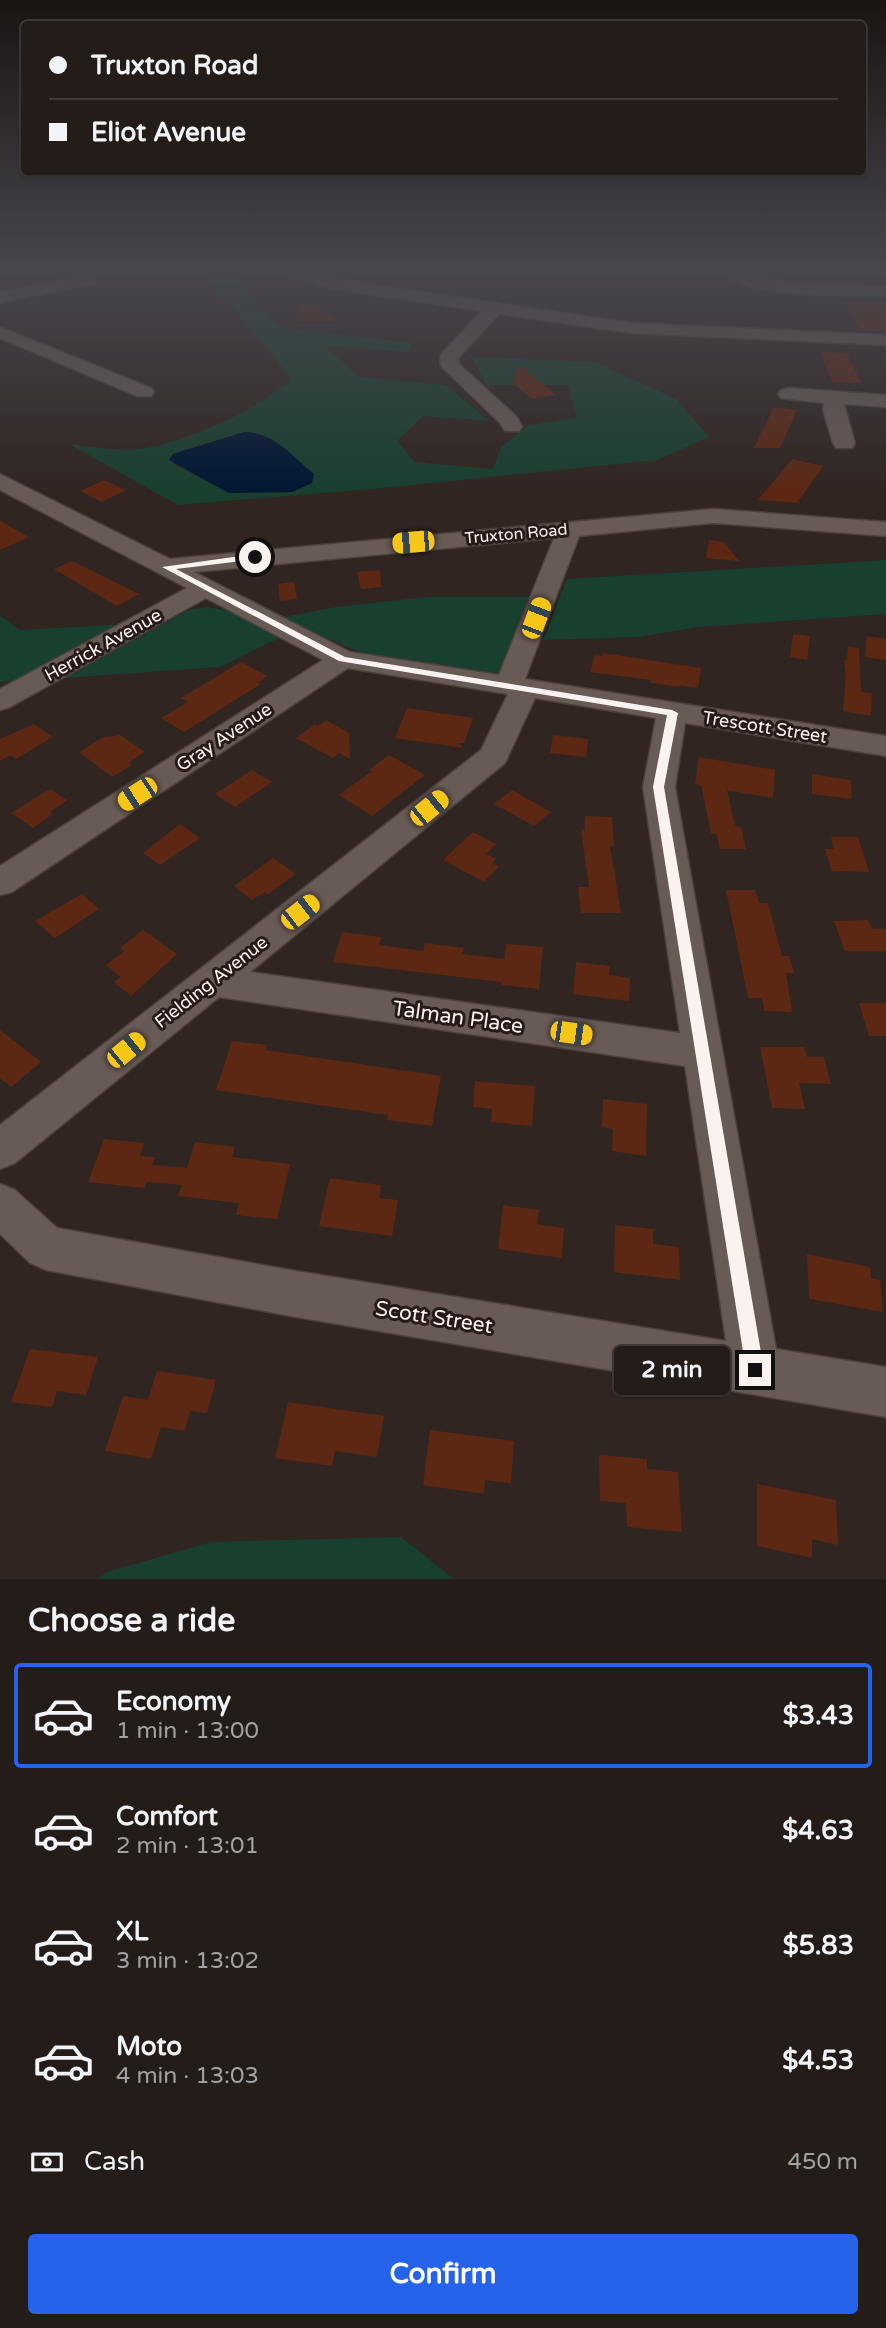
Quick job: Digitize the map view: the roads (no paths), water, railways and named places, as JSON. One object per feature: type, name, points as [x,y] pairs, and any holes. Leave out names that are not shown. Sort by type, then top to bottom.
[{"type":"street","points":[[28,344],[144,392]]},
{"type":"street","points":[[461,344],[449,357],[450,366],[510,421],[512,427]]},
{"type":"street","points":[[788,394],[886,401]]},
{"type":"street","points":[[834,398],[833,410],[844,443]]},
{"type":"street","points":[[0,481],[166,567]]},
{"type":"street","name":"Truxton Road","points":[[166,567],[713,516],[886,529]]},
{"type":"street","name":"Fielding Avenue","points":[[0,1150],[494,756],[570,528]]},
{"type":"street","name":"Trescott Street","points":[[166,567],[343,659],[886,746]]},
{"type":"street","name":"Herrick Avenue","points":[[0,701],[206,588]]},
{"type":"street","name":"Gray Avenue","points":[[0,883],[343,659]]},
{"type":"street","points":[[672,713],[659,787],[755,1370]]},
{"type":"street","name":"Talman Place","points":[[213,981],[702,1052]]},
{"type":"street","name":"Scott Street","points":[[0,1204],[47,1248],[296,1294],[886,1392]]},
{"type":"water","points":[[244,432],[264,436],[282,446],[314,474],[312,483],[292,492],[229,493],[169,460],[173,454]]}]
